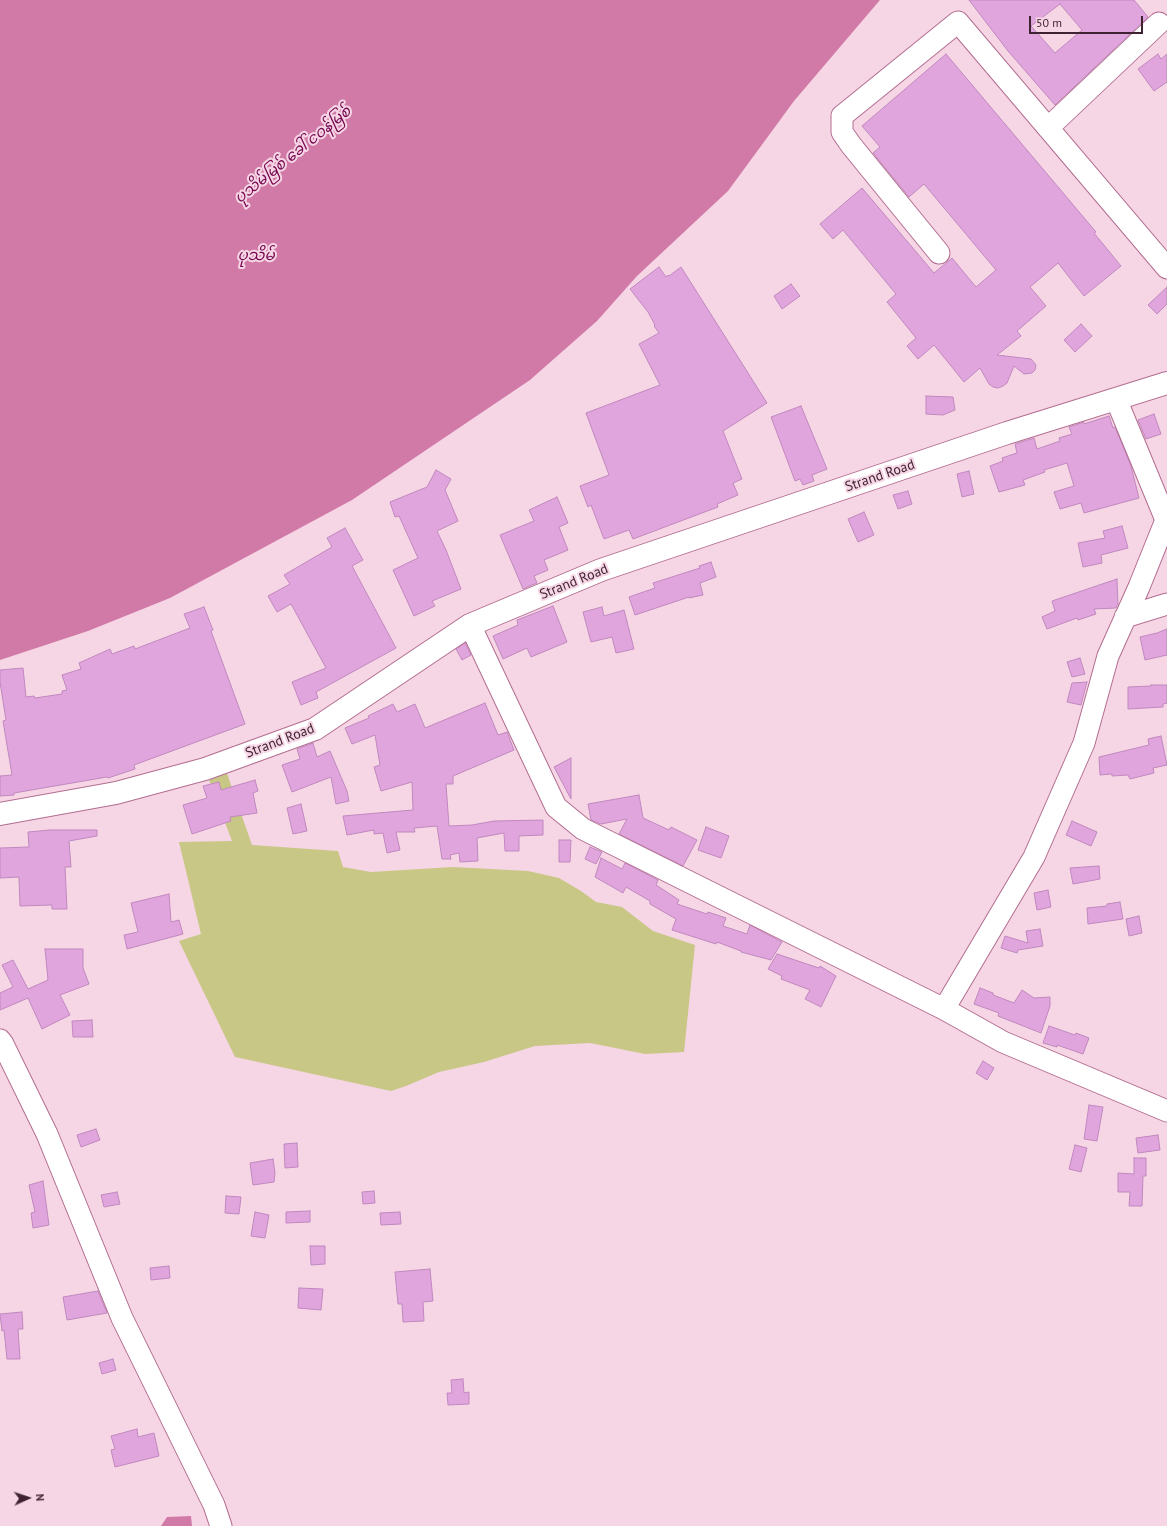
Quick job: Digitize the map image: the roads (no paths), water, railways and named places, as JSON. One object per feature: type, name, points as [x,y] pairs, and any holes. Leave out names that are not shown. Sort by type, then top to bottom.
[{"type":"main road","name":"Strand Road","points":[[0,814],[116,793],[205,769],[315,729],[470,625],[601,570],[1007,433],[1167,383]]},
{"type":"street","points":[[939,253],[848,141],[842,132],[842,116],[958,22],[1167,268]]},
{"type":"street","points":[[1048,128],[1159,23]]},
{"type":"street","points":[[944,1009],[1034,857],[1084,743],[1108,656],[1139,587],[1166,520],[1116,399]]},
{"type":"street","points":[[1125,617],[1167,604]]},
{"type":"street","points":[[470,625],[556,807],[583,829],[944,1009],[1003,1042],[1167,1111]]},
{"type":"street","points":[[0,1040],[47,1134],[122,1318],[214,1505],[221,1526]]},
{"type":"water","name":"ပုသိမ်","points":[[0,0],[880,0],[794,101],[728,191],[637,276],[597,321],[530,380],[352,500],[170,598],[88,631],[0,660]]},
{"type":"water","points":[[191,1516],[192,1526],[161,1526],[167,1517]]},
{"type":"water label","name":"ပုသိမ်မြစ် ခေါ် ငဝန်မြစ်","points":[[293,155]]}]
